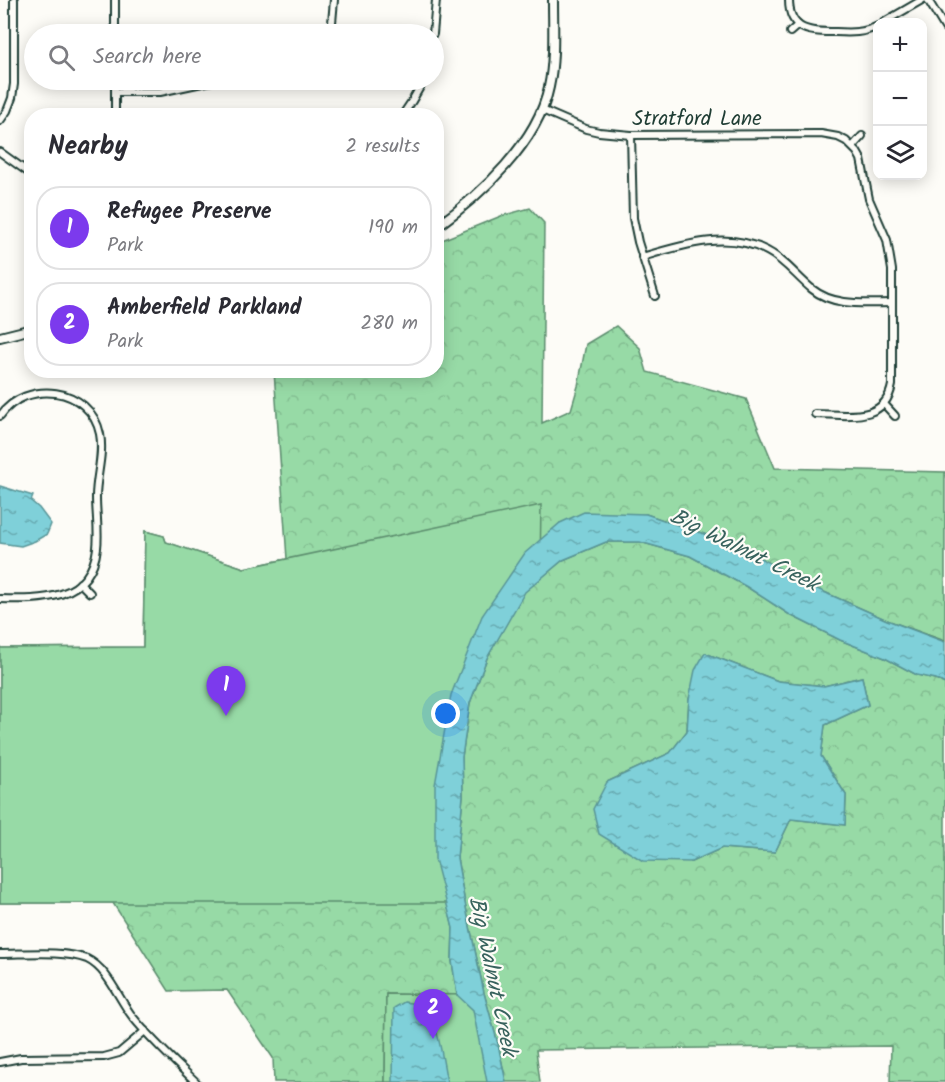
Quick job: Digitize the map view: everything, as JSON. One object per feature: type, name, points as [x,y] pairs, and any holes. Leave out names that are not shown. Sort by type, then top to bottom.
[{"type":"street","points":[[0,121],[12,98],[14,84],[14,0]]},
{"type":"street","points":[[115,0],[115,24]]},
{"type":"street","points":[[332,24],[334,0]]},
{"type":"street","points":[[434,24],[436,0]]},
{"type":"street","points":[[444,221],[498,174],[523,142],[542,110],[551,78],[553,0]]},
{"type":"street","points":[[789,0],[791,13],[799,26],[815,32],[854,33],[873,28]]},
{"type":"street","points":[[891,18],[922,0]]},
{"type":"street","points":[[928,0],[945,28]]},
{"type":"street","points":[[790,32],[799,26]]},
{"type":"street","points":[[115,108],[115,92],[169,90]]},
{"type":"street","points":[[407,108],[418,90]]},
{"type":"street","name":"Stratford Lane","points":[[542,110],[586,129],[599,132],[632,135],[821,134],[838,137],[853,146]]},
{"type":"street","points":[[632,135],[634,230],[655,296]]},
{"type":"street","points":[[814,414],[874,412],[884,404],[891,392],[892,270],[889,247],[869,199],[861,159],[853,146],[862,136]]},
{"type":"street","points":[[0,152],[24,169]]},
{"type":"street","points":[[642,257],[689,244],[724,240],[741,242],[766,250],[789,267],[814,291],[826,297],[851,303],[892,303]]},
{"type":"street","points":[[0,337],[24,331]]},
{"type":"street","points":[[0,416],[13,402],[36,392],[65,394],[84,405],[92,414],[100,432],[101,456],[96,497],[97,549],[88,575],[63,594],[53,597],[0,599]]},
{"type":"street","points":[[884,404],[895,416]]},
{"type":"street","points":[[80,583],[90,593]]},
{"type":"street","points":[[0,954],[64,954],[90,961],[99,968],[145,1031],[196,1082]]},
{"type":"street","points":[[0,1062],[21,1058],[104,1057],[119,1053],[145,1031]]},
{"type":"green space","points":[[530,208],[544,223],[542,423],[571,410],[586,344],[616,326],[640,348],[647,372],[746,399],[775,468],[945,472],[945,641],[887,620],[815,588],[762,559],[704,534],[646,514],[560,523],[451,695],[449,903],[447,903],[453,928],[452,961],[457,995],[386,994],[385,1082],[274,1082],[273,1058],[227,990],[169,991],[113,903],[0,903],[0,648],[143,647],[145,531],[164,536],[166,542],[244,568],[287,559],[274,378],[444,378],[444,239],[501,216]]},
{"type":"green space","points":[[541,505],[540,566],[459,682],[449,903],[0,903],[0,648],[143,647],[145,531],[164,536],[166,542],[244,568]]},
{"type":"green space","points":[[606,542],[640,542],[690,556],[747,587],[790,615],[917,675],[936,679],[945,684],[945,1082],[890,1082],[891,1046],[536,1050],[540,1082],[506,1082],[484,993],[457,858],[463,796],[462,757],[470,703],[487,658],[524,592],[563,560]],"holes":[[[705,653],[778,681],[824,686],[862,677],[868,705],[825,725],[821,756],[846,795],[845,825],[791,819],[775,852],[722,848],[691,862],[607,782],[670,753],[687,731],[689,699]]]},
{"type":"green space","points":[[386,994],[473,995],[490,1082],[385,1082]]},
{"type":"water","points":[[0,486],[33,496],[31,501],[51,524],[47,534],[21,546],[0,543]]},
{"type":"water","points":[[584,512],[646,514],[704,534],[762,559],[815,588],[887,620],[945,642],[945,684],[936,679],[917,675],[790,615],[747,587],[690,556],[640,542],[606,542],[563,560],[525,592],[487,658],[470,703],[462,757],[463,796],[457,858],[484,993],[506,1082],[487,1082],[473,1010],[457,995],[452,961],[453,928],[435,859],[435,785],[451,695],[482,616],[525,553],[560,523]]},
{"type":"water","points":[[705,653],[778,681],[824,686],[862,677],[868,705],[825,725],[821,756],[846,795],[845,825],[791,819],[775,852],[722,848],[691,862],[643,861],[599,834],[593,809],[607,782],[670,753],[687,731],[689,699],[695,670]]},
{"type":"water","points":[[404,1002],[422,1006],[428,1011],[436,1029],[447,1082],[393,1082],[394,1008]]},
{"type":"place","name":"Refugee Preserve","points":[[226,716]]},
{"type":"place","name":"Amberfield Parkland","points":[[433,1039]]},
{"type":"water label","name":"Big Walnut Creek","points":[[745,549]]},
{"type":"water label","name":"Big Walnut Creek","points":[[494,976]]}]
